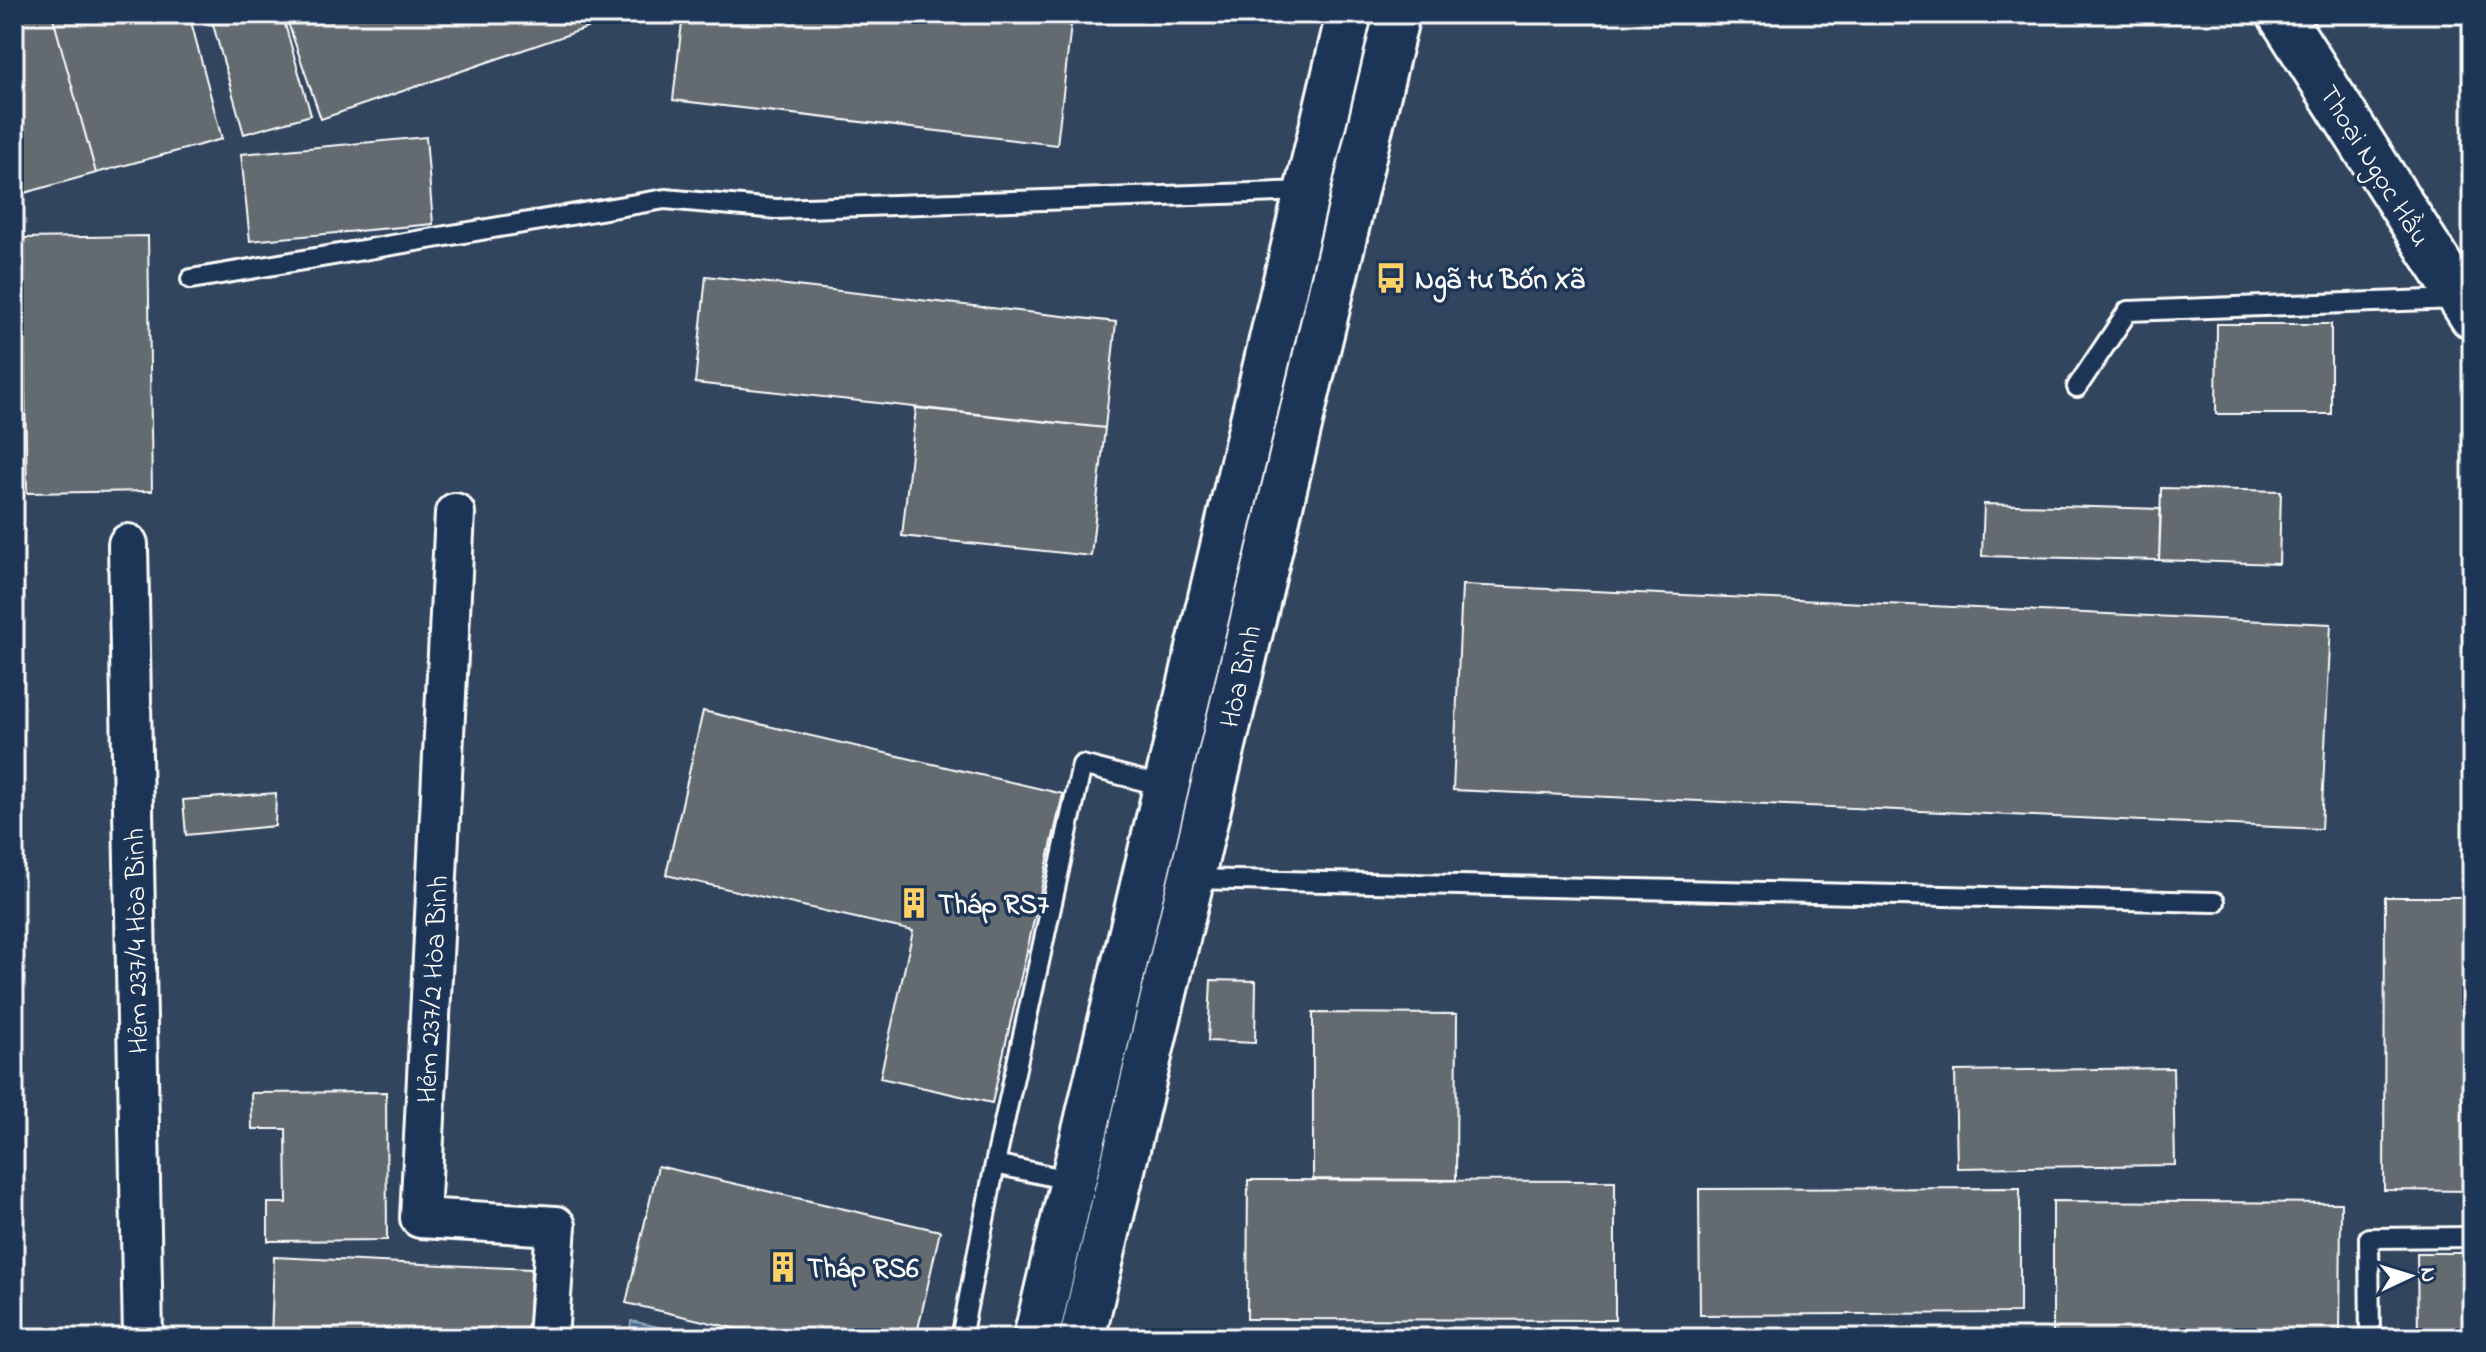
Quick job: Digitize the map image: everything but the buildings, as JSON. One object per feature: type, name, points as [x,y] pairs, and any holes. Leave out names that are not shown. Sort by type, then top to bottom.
[{"type":"main road","name":"Hòa Bình","points":[[1036,1338],[1349,14]]},
{"type":"main road","name":"Hòa Bình","points":[[1082,1338],[1397,14]]},
{"type":"main road","name":"Thoại Ngọc Hầu","points":[[2280,14],[2466,308]]},
{"type":"main road","points":[[1167,787],[1210,798]]},
{"type":"street","name":"Hẻm 237/2 Hòa Bình","points":[[455,513],[420,1218],[556,1226],[548,1338]]},
{"type":"street","name":"Hẻm 237/4 Hòa Bình","points":[[128,544],[143,1338]]},
{"type":"lane","points":[[191,279],[665,199],[776,209],[1308,191]]},
{"type":"lane","points":[[2077,387],[2128,311],[2466,308]]},
{"type":"lane","points":[[961,1338],[995,1164],[1082,765],[1167,787]]},
{"type":"lane","points":[[1191,879],[2215,902]]},
{"type":"lane","points":[[995,1164],[1073,1181]]},
{"type":"lane","points":[[2370,1338],[2369,1238],[2472,1237]]},
{"type":"water","points":[[631,1321],[710,1338],[630,1338]]},
{"type":"place","name":"Ngã tư Bốn Xã","points":[[1391,278]]},
{"type":"place","name":"Tháp RS7","points":[[914,903]]},
{"type":"place","name":"Tháp RS6","points":[[783,1267]]}]
